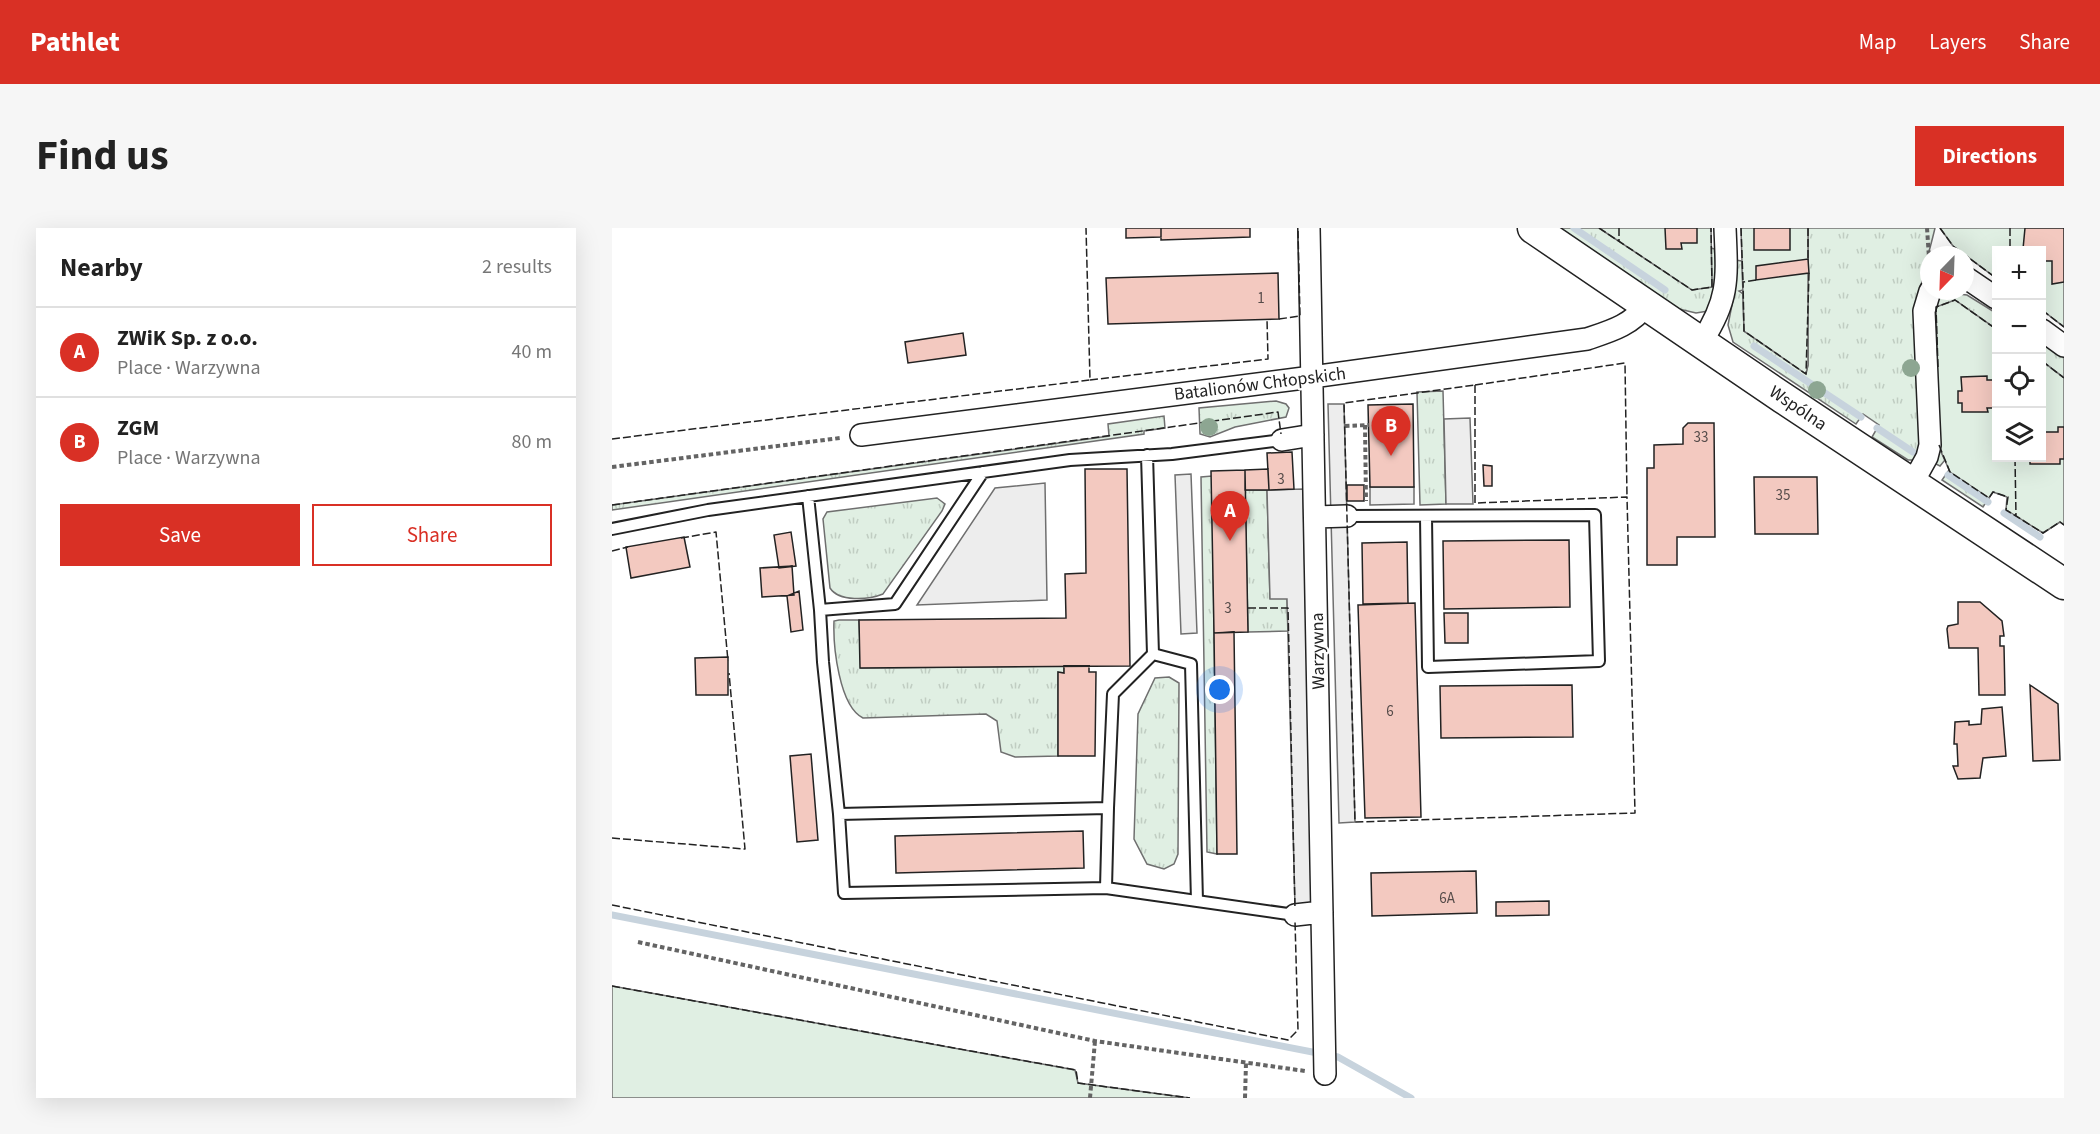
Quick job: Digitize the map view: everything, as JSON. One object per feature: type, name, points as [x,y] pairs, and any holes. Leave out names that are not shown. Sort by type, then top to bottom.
[{"type":"street","name":"Warzywna","points":[[1309,228],[1325,1061]]},
{"type":"street","name":"Wspólna","points":[[1533,228],[2064,584]]},
{"type":"street","points":[[1702,341],[1717,320],[1724,299],[1727,280],[1725,228]]},
{"type":"street","points":[[1974,283],[1992,295]]},
{"type":"street","points":[[1912,484],[1927,457],[1930,445],[1924,311],[1927,300]]},
{"type":"street","name":"Batalionów Chłopskich","points":[[861,435],[1587,339],[1622,327],[1635,319],[1647,304]]},
{"type":"street","points":[[2046,333],[2064,346]]},
{"type":"street","points":[[1282,440],[1314,435]]},
{"type":"street","points":[[1315,517],[1347,516]]},
{"type":"street","points":[[1295,915],[1322,912]]},
{"type":"lane","points":[[612,529],[708,510],[1070,460],[1146,455],[1282,440]]},
{"type":"lane","points":[[1106,888],[1113,694],[1153,654],[1146,455]]},
{"type":"lane","points":[[820,610],[895,604],[983,472]]},
{"type":"lane","points":[[808,496],[839,814],[844,893],[1106,888],[1295,915]]},
{"type":"lane","points":[[1347,516],[1595,515],[1599,661],[1428,667],[1426,517]]},
{"type":"lane","points":[[1153,654],[1191,664],[1197,901]]},
{"type":"lane","points":[[839,814],[1108,808]]},
{"type":"path","points":[[1927,228],[1928,246]]},
{"type":"path","points":[[1345,426],[1367,425],[1366,505]]},
{"type":"path","points":[[612,467],[861,435]]},
{"type":"path","points":[[638,942],[1095,1041],[1246,1063],[1325,1061]]},
{"type":"path","points":[[1090,1098],[1095,1041]]},
{"type":"path","points":[[1245,1098],[1246,1063]]},
{"type":"green space","points":[[1553,228],[1599,228],[1692,289],[1712,287],[1711,248],[1715,249],[1717,291],[1708,311],[1696,313],[1679,309]]},
{"type":"green space","points":[[1599,228],[1711,228],[1712,287],[1692,290]]},
{"type":"green space","points":[[1741,228],[1808,228],[1808,365],[1806,374],[1744,331]]},
{"type":"green space","points":[[1808,228],[1935,228],[1930,246],[1920,246],[1918,327],[1924,386],[1924,426],[1914,460],[1908,460],[1872,437],[1879,425],[1863,414],[1856,424],[1733,342],[1728,325],[1734,295],[1735,260],[1742,261],[1743,290],[1739,291],[1743,294],[1744,331],[1806,373],[1808,365]]},
{"type":"green space","points":[[1940,228],[2064,228],[2064,327],[2046,313],[2046,246],[1992,246],[1992,275],[1974,262],[1974,246],[1953,246]]},
{"type":"green space","points":[[1974,299],[1992,311],[1992,326],[1955,300]]},
{"type":"green space","points":[[1938,300],[1955,300],[1939,447],[1945,460],[1940,466],[1934,463],[1933,311]]},
{"type":"green space","points":[[1955,300],[1992,326],[1992,462],[2046,462],[2046,364],[2064,378],[2064,525],[2060,522],[2043,533],[2006,510],[2007,497],[1993,492],[1989,498],[1950,472],[1939,447],[1936,307]]},
{"type":"green space","points":[[2046,343],[2064,355],[2064,378],[2046,364]]},
{"type":"green space","points":[[1443,391],[1446,504],[1420,505],[1417,392]]},
{"type":"green space","points":[[1276,401],[1286,404],[1289,408],[1286,417],[1235,427],[1210,437],[1200,434],[1199,408]]},
{"type":"green space","points":[[1164,416],[1165,428],[1144,431],[1144,434],[612,510],[612,505],[1109,436],[1108,424]]},
{"type":"green space","points":[[1949,470],[1989,498],[1983,507],[1942,480]]},
{"type":"green space","points":[[1212,476],[1217,854],[1207,852],[1201,477]]},
{"type":"green space","points":[[1245,490],[1267,490],[1270,598],[1287,598],[1288,631],[1248,632]]},
{"type":"green space","points":[[937,498],[945,504],[942,511],[883,594],[870,598],[847,598],[834,593],[830,588],[823,519],[827,512]]},
{"type":"green space","points":[[859,620],[861,668],[1064,666],[1064,673],[1058,673],[1058,756],[1015,757],[1001,752],[997,721],[986,714],[863,718],[848,701],[839,674],[834,621]]},
{"type":"green space","points":[[1169,677],[1179,683],[1178,854],[1174,864],[1164,869],[1147,864],[1134,839],[1138,714],[1155,678]]},
{"type":"green space","points":[[612,986],[1075,1070],[1078,1083],[1190,1098],[612,1098]]},
{"type":"shaded area","points":[[1328,404],[1344,404],[1355,822],[1339,823]]},
{"type":"shaded area","points":[[1470,418],[1473,504],[1446,504],[1444,419]]},
{"type":"shaded area","points":[[1191,474],[1197,633],[1181,634],[1175,475]]},
{"type":"shaded area","points":[[1045,483],[1047,600],[917,605],[995,488]]},
{"type":"shaded area","points":[[1370,487],[1414,487],[1414,504],[1370,505]]},
{"type":"shaded area","points":[[1303,489],[1312,904],[1295,906],[1287,599],[1270,599],[1267,490]]},
{"type":"building","points":[[1126,228],[1161,228],[1161,237],[1126,238]]},
{"type":"building","points":[[1161,228],[1250,228],[1250,237],[1161,240]]},
{"type":"building","points":[[1665,228],[1697,228],[1697,243],[1681,243],[1682,249],[1666,249]]},
{"type":"building","points":[[1754,228],[1790,228],[1790,250],[1754,250]]},
{"type":"building","points":[[2025,228],[2064,228],[2064,282],[2052,284],[2052,261],[2046,261],[2046,246],[2023,246]]},
{"type":"building","points":[[1808,259],[1809,273],[1756,280],[1756,266]]},
{"type":"building","points":[[1278,273],[1279,319],[1108,324],[1106,278]]},
{"type":"building","points":[[963,333],[966,355],[908,363],[905,342]]},
{"type":"building","points":[[1987,376],[1987,380],[1992,380],[1992,408],[1987,408],[1988,412],[1962,412],[1962,403],[1958,403],[1958,391],[1962,391],[1961,377]]},
{"type":"building","points":[[1413,404],[1414,487],[1370,487],[1368,405]]},
{"type":"building","points":[[1688,423],[1714,423],[1715,537],[1677,537],[1677,565],[1647,565],[1647,468],[1654,468],[1654,445],[1683,444],[1683,428]]},
{"type":"building","points":[[2058,427],[2064,427],[2064,459],[2060,459],[2060,464],[2030,464],[2030,462],[2046,462],[2046,432],[2058,432]]},
{"type":"building","points":[[1292,452],[1294,489],[1269,490],[1267,453]]},
{"type":"building","points":[[1483,465],[1492,466],[1492,486],[1484,486]]},
{"type":"building","points":[[1085,469],[1127,469],[1130,666],[860,668],[859,620],[1066,618],[1065,574],[1086,573]]},
{"type":"building","points":[[1268,469],[1269,490],[1245,490],[1245,470]]},
{"type":"building","points":[[1245,470],[1248,632],[1214,633],[1211,471]]},
{"type":"building","points":[[1754,477],[1817,477],[1818,534],[1755,534]]},
{"type":"building","points":[[1347,485],[1364,485],[1364,501],[1347,501]]},
{"type":"building","points":[[791,532],[796,566],[779,568],[774,535]]},
{"type":"building","points":[[684,537],[690,567],[631,578],[626,547]]},
{"type":"building","points":[[1569,540],[1570,607],[1444,609],[1443,541]]},
{"type":"building","points":[[1407,542],[1408,603],[1363,604],[1362,543]]},
{"type":"building","points":[[792,566],[794,595],[762,597],[760,568]]},
{"type":"building","points":[[799,591],[803,630],[791,632],[787,596]]},
{"type":"building","points":[[1958,602],[1980,602],[2002,621],[2004,636],[2000,636],[2000,646],[2004,646],[2005,695],[1979,695],[1978,648],[1949,648],[1947,629],[1948,626],[1958,624]]},
{"type":"building","points":[[1415,603],[1421,817],[1365,818],[1358,605]]},
{"type":"building","points":[[1444,613],[1468,613],[1468,643],[1445,643]]},
{"type":"building","points":[[1234,632],[1237,854],[1217,854],[1214,633]]},
{"type":"building","points":[[728,657],[728,695],[696,695],[695,658]]},
{"type":"building","points":[[1064,666],[1089,666],[1089,672],[1096,672],[1095,756],[1058,756],[1058,672],[1064,673]]},
{"type":"building","points":[[1572,685],[1573,737],[1441,738],[1440,686]]},
{"type":"building","points":[[2030,685],[2058,704],[2060,760],[2033,761]]},
{"type":"building","points":[[2002,707],[2006,756],[1983,758],[1980,778],[1958,779],[1953,766],[1958,766],[1957,744],[1954,744],[1955,722],[1969,721],[1969,725],[1981,724],[1982,709]]},
{"type":"building","points":[[811,754],[818,840],[797,842],[790,756]]},
{"type":"building","points":[[1083,831],[1084,868],[896,873],[895,836]]},
{"type":"building","points":[[1476,871],[1477,913],[1372,916],[1371,873]]},
{"type":"building","points":[[1549,901],[1549,915],[1496,916],[1496,902]]},
{"type":"waterway","points":[[1574,228],[1665,290]]},
{"type":"waterway","points":[[1754,346],[1861,417]]},
{"type":"waterway","points":[[1877,428],[1913,452]]},
{"type":"waterway","points":[[1948,475],[1988,502]]},
{"type":"waterway","points":[[2004,513],[2040,537]]},
{"type":"waterway","points":[[612,915],[1338,1057],[1411,1098]]},
{"type":"fence","points":[[612,439],[1090,380],[1086,228]]},
{"type":"fence","points":[[1599,228],[1692,290],[1712,287],[1711,228]]},
{"type":"fence","points":[[1619,228],[1619,241]]},
{"type":"fence","points":[[1741,228],[1743,282]]},
{"type":"fence","points":[[1808,228],[1808,259]]},
{"type":"fence","points":[[1940,228],[1953,246],[1992,275]]},
{"type":"fence","points":[[2010,228],[2010,246]]},
{"type":"fence","points":[[1279,319],[1300,316],[1298,231]]},
{"type":"fence","points":[[1756,280],[1743,282],[1744,331],[1806,374],[1809,273]]},
{"type":"fence","points":[[1938,367],[1936,307],[1955,300],[1992,326]]},
{"type":"fence","points":[[2046,313],[2064,327]]},
{"type":"fence","points":[[1090,380],[1268,359],[1267,319]]},
{"type":"fence","points":[[1475,385],[1625,363],[1627,497]]},
{"type":"fence","points":[[2046,364],[2064,378]]},
{"type":"fence","points":[[1475,385],[1475,503],[1627,497],[1635,813],[1355,822],[1344,403],[1475,385]]},
{"type":"fence","points":[[612,505],[1278,412],[1281,434]]},
{"type":"fence","points":[[1939,445],[1950,472],[1989,498],[1993,492],[2008,497],[2006,510],[2016,516]]},
{"type":"fence","points":[[2015,462],[2016,516],[2043,533],[2060,522],[2064,525]]},
{"type":"fence","points":[[681,538],[716,532],[728,661]]},
{"type":"fence","points":[[612,551],[628,547]]},
{"type":"fence","points":[[1248,608],[1288,608],[1295,909]]},
{"type":"fence","points":[[612,838],[745,849],[729,673]]},
{"type":"fence","points":[[612,905],[1288,1040],[1298,1030],[1295,921]]},
{"type":"fence","points":[[612,986],[1076,1070],[1078,1083],[1190,1098]]},
{"type":"place","name":"ZGM","points":[[1391,456]]},
{"type":"place","name":"ZWiK Sp. z o.o.","points":[[1230,541]]}]
